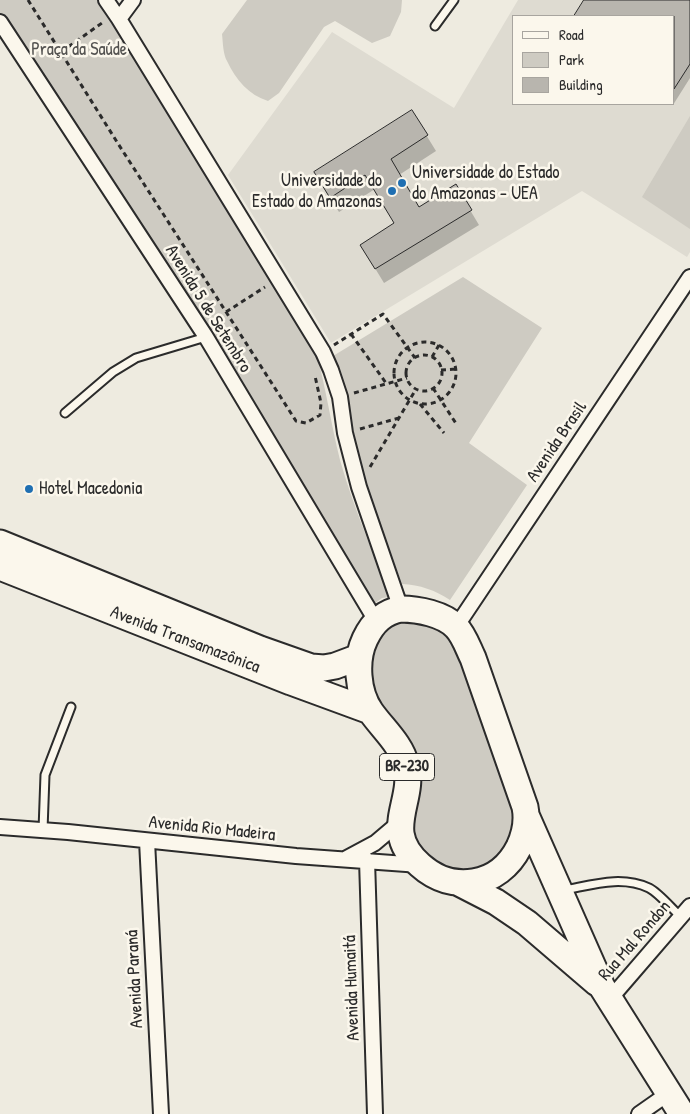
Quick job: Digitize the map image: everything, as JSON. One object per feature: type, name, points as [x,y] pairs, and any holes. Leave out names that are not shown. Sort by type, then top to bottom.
[{"type":"highway","name":"Avenida Transamazônica","points":[[0,543],[29,566],[118,602],[316,691],[370,711]]},
{"type":"highway","name":"Avenida Transamazônica","points":[[0,567],[29,566]]},
{"type":"highway","name":"Avenida Transamazônica","points":[[118,602],[311,667],[324,668],[335,666],[359,657]]},
{"type":"highway","points":[[376,621],[389,612],[401,609],[418,610],[436,616],[456,627]]},
{"type":"highway","name":"BR-230","points":[[376,621],[368,633],[359,657],[360,682],[370,711],[394,740],[405,759],[407,768],[406,794],[400,821],[400,834],[403,842],[420,865],[434,874],[459,883],[496,902],[527,924],[606,994]]},
{"type":"highway","name":"BR-230","points":[[456,627],[473,658],[526,815],[606,994],[682,1114]]},
{"type":"highway","name":"BR-230","points":[[459,883],[485,879],[499,872],[511,860],[523,839],[526,815]]},
{"type":"street","points":[[106,0],[277,275],[332,370],[340,397],[345,433],[358,487],[401,609]]},
{"type":"street","points":[[119,19],[133,0]]},
{"type":"street","name":"Avenida 5 de Setembro","points":[[0,22],[206,337],[376,621]]},
{"type":"street","name":"Avenida Brasil","points":[[456,627],[690,277]]},
{"type":"street","points":[[346,858],[375,842],[400,821]]},
{"type":"street","name":"Avenida Rio Madeira","points":[[0,827],[296,856],[346,858],[420,865]]},
{"type":"street","name":"Avenida Paraná","points":[[147,841],[161,1114]]},
{"type":"street","name":"Avenida Humaitá","points":[[366,860],[375,1114]]},
{"type":"street","name":"Rua Mal Rondon","points":[[606,994],[686,912]]},
{"type":"street","points":[[639,1114],[669,1093]]},
{"type":"lane","points":[[435,26],[454,0]]},
{"type":"lane","points":[[65,413],[113,372],[136,358],[206,337]]},
{"type":"lane","points":[[44,830],[45,775],[71,707]]},
{"type":"lane","points":[[560,891],[615,880],[650,889],[686,912]]},
{"type":"path","points":[[28,0],[296,421],[306,423],[320,415],[321,403],[312,368]]},
{"type":"path","points":[[97,15],[107,31]]},
{"type":"path","points":[[61,52],[102,23]]},
{"type":"path","points":[[226,312],[265,287],[277,275]]},
{"type":"path","points":[[260,279],[270,296]]},
{"type":"path","points":[[323,352],[383,314],[415,358]]},
{"type":"path","points":[[351,334],[386,383]]},
{"type":"path","points":[[426,342],[439,346],[452,357],[456,369],[456,377],[453,387],[441,400],[429,404],[419,404],[403,395],[395,380],[394,371],[400,354],[407,347],[416,343],[426,342]]},
{"type":"path","points":[[432,357],[439,346]]},
{"type":"path","points":[[422,355],[432,357],[437,361],[441,370],[441,378],[433,388],[422,391],[416,389],[407,378],[408,365],[415,358],[422,355]]},
{"type":"path","points":[[441,370],[456,369]]},
{"type":"path","points":[[340,397],[407,378]]},
{"type":"path","points":[[433,388],[456,425]]},
{"type":"path","points":[[358,487],[416,389]]},
{"type":"path","points":[[419,404],[444,433]]},
{"type":"path","points":[[345,433],[399,418]]},
{"type":"shaded area","name":"Universidade do Estado do Amazonas - UEA","points":[[518,0],[690,0],[690,252],[687,257],[582,191],[331,343],[228,175],[332,32],[454,108]]},
{"type":"green space","name":"Praça da Saúde","points":[[0,0],[100,0],[316,352],[345,477],[390,597],[382,598],[374,604],[30,57],[0,13]]},
{"type":"green space","points":[[247,0],[402,0],[401,12],[390,36],[372,43],[335,21],[324,27],[279,93],[268,101],[255,95],[244,86],[231,68],[224,52],[222,34]]},
{"type":"green space","points":[[690,116],[690,229],[642,197]]},
{"type":"green space","points":[[463,277],[542,328],[469,443],[527,485],[450,600],[439,593],[427,589],[402,584],[368,489],[347,400],[333,356]]},
{"type":"green space","points":[[406,613],[452,633],[520,814],[517,834],[489,869],[462,875],[443,870],[413,846],[412,786],[368,686],[373,636]]},
{"type":"building","points":[[584,0],[690,0],[690,64],[675,87],[675,15],[575,15]]},
{"type":"building","name":"Universidade do Estado do Amazonas","points":[[412,110],[428,135],[391,159],[419,207],[456,184],[472,210],[375,269],[360,245],[394,223],[365,175],[330,198],[314,172]]},
{"type":"place","name":"Universidade do Estado do Amazonas - UEA","points":[[402,183]]},
{"type":"place","name":"Universidade do Estado do Amazonas","points":[[392,191]]},
{"type":"place","name":"Hotel Macedonia","points":[[29,489]]}]
